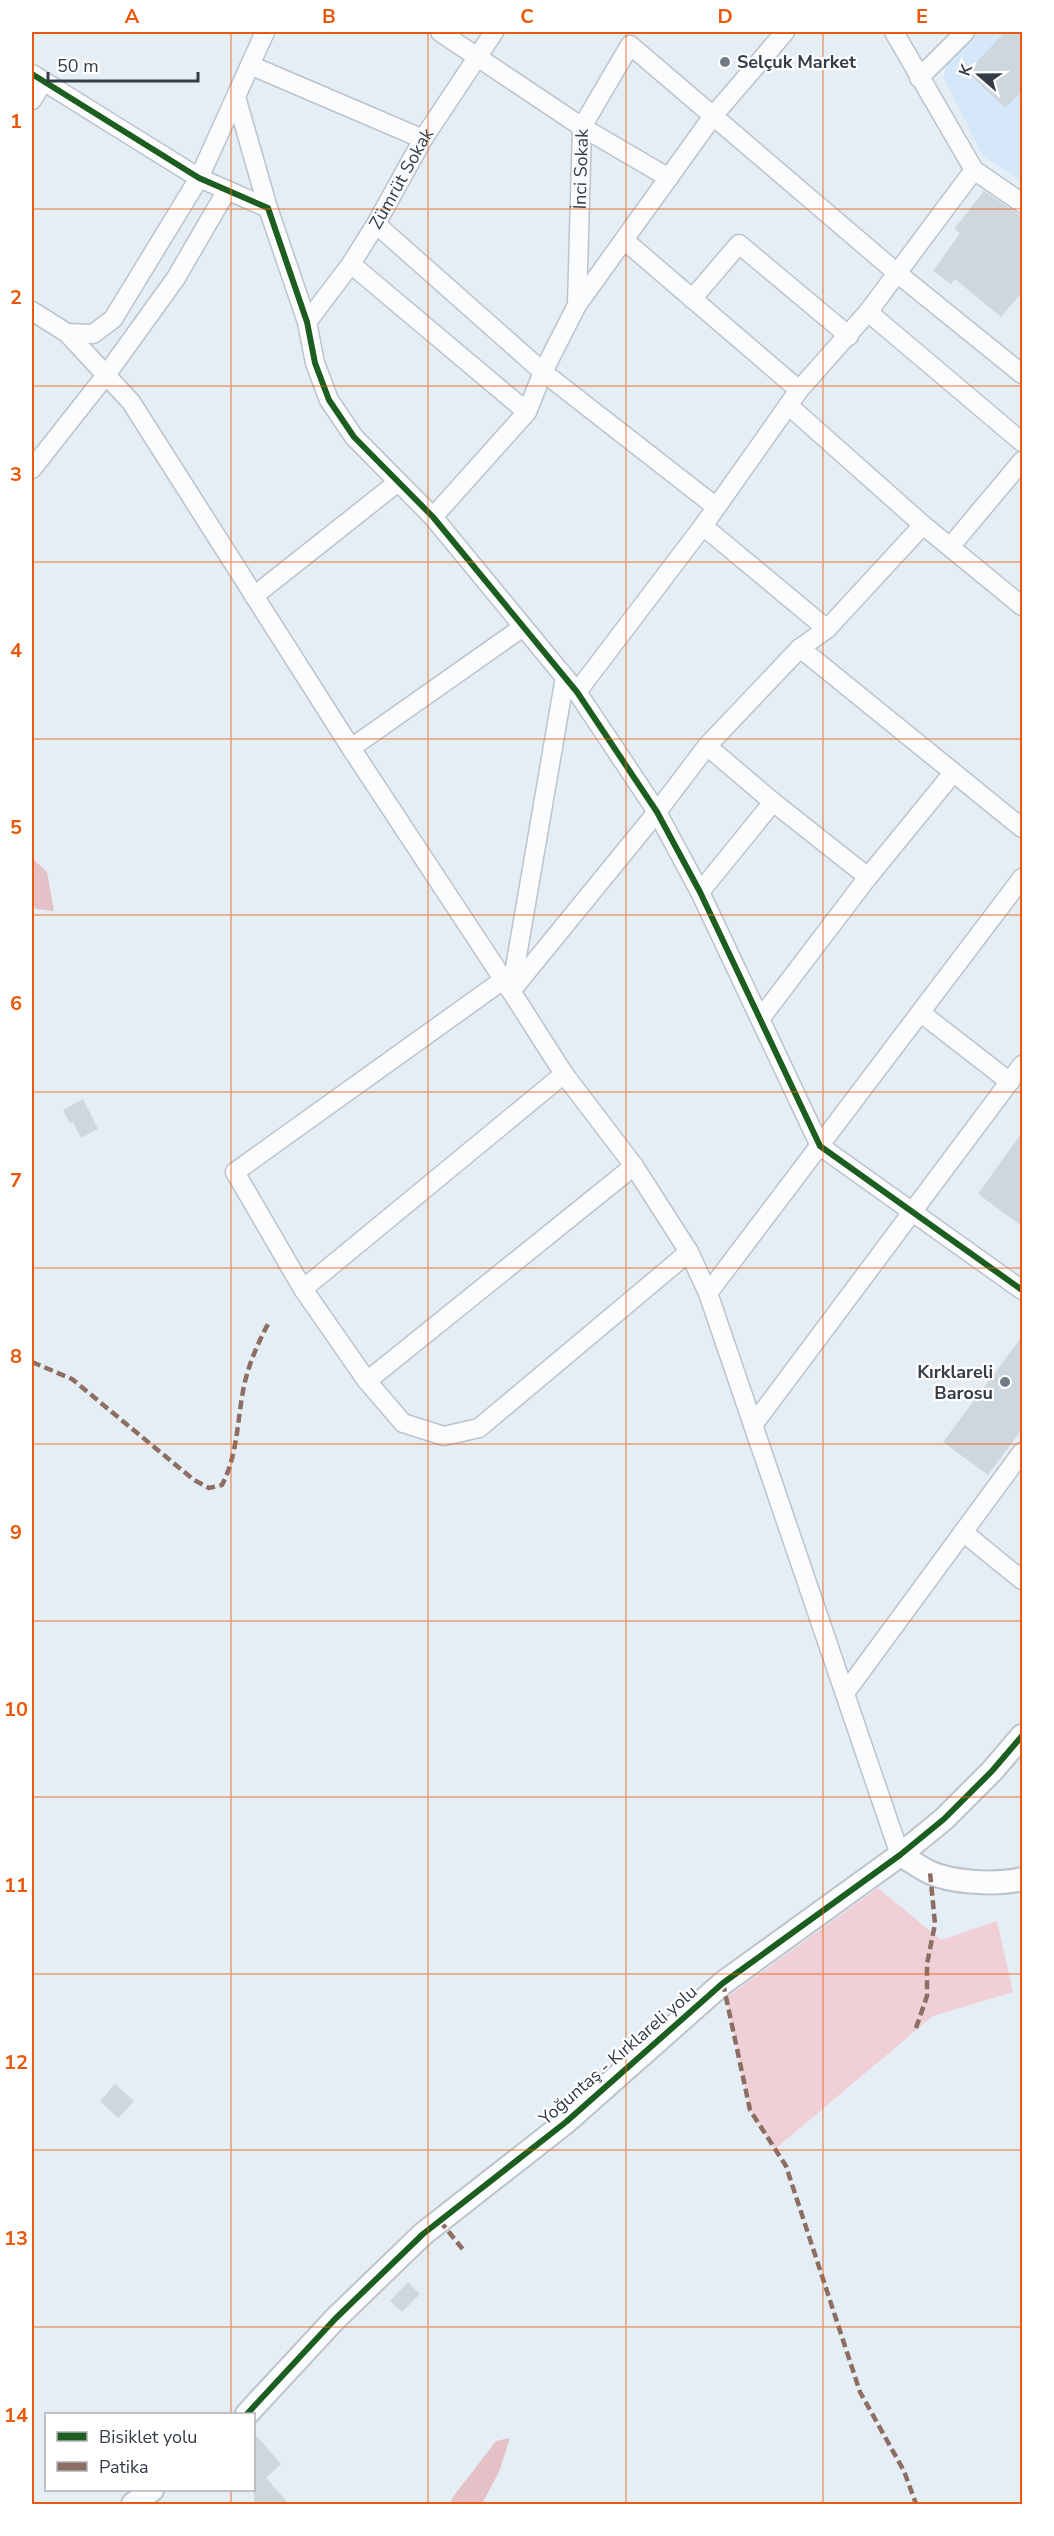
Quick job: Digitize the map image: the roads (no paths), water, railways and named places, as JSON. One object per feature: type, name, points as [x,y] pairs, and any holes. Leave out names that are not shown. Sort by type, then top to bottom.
[{"type":"street","points":[[67,333],[93,334],[113,319],[199,178],[265,32]]},
{"type":"street","points":[[441,32],[582,127],[669,178]]},
{"type":"street","name":"Zümrüt Sokak","points":[[307,322],[351,264],[423,139],[494,32]]},
{"type":"street","points":[[894,32],[974,170],[1023,203]]},
{"type":"street","points":[[920,78],[965,32]]},
{"type":"street","points":[[433,517],[527,412],[543,372],[577,305],[713,116],[775,36]]},
{"type":"street","name":"İnci Sokak","points":[[577,305],[582,127],[630,45],[713,116]]},
{"type":"street","points":[[250,65],[423,139]]},
{"type":"street","points":[[32,100],[37,78],[199,178],[268,208]]},
{"type":"street","points":[[236,97],[268,208],[307,322],[315,363],[329,400],[354,437],[433,517],[577,692],[657,812],[700,892],[820,1146],[1023,1290]]},
{"type":"street","points":[[713,116],[897,273],[1023,374]]},
{"type":"street","points":[[577,692],[704,526],[715,506],[799,390],[849,336],[974,170]]},
{"type":"street","points":[[32,469],[106,375],[176,278],[227,190]]},
{"type":"street","points":[[376,224],[543,372],[715,506]]},
{"type":"street","points":[[624,240],[799,390]]},
{"type":"street","points":[[692,299],[739,244],[849,336]]},
{"type":"street","points":[[351,264],[527,412]]},
{"type":"street","points":[[32,311],[67,333],[131,402],[351,748],[564,1074],[634,1166],[689,1252],[708,1293],[900,1855],[930,1872],[953,1880],[984,1882],[1023,1879]]},
{"type":"street","points":[[868,312],[1023,442]]},
{"type":"street","points":[[788,405],[923,525],[1023,606]]},
{"type":"street","points":[[950,547],[1023,461]]},
{"type":"street","points":[[254,596],[398,482]]},
{"type":"street","points":[[689,1252],[479,1428],[444,1436],[403,1423],[367,1381],[303,1289],[236,1172],[507,986],[657,812],[707,746],[800,648],[827,629],[923,525]]},
{"type":"street","points":[[704,526],[827,629]]},
{"type":"street","points":[[351,748],[523,627]]},
{"type":"street","points":[[800,648],[1023,828]]},
{"type":"street","points":[[507,986],[565,677]]},
{"type":"street","points":[[707,746],[772,802],[868,877]]},
{"type":"street","points":[[760,1019],[868,877],[953,773]]},
{"type":"street","points":[[700,892],[772,802]]},
{"type":"street","points":[[708,1293],[1020,886]]},
{"type":"street","points":[[921,1013],[1010,1082]]},
{"type":"street","points":[[753,1425],[1023,1065]]},
{"type":"street","points":[[303,1289],[564,1074]]},
{"type":"street","points":[[367,1381],[634,1166]]},
{"type":"street","points":[[845,1693],[1023,1452]]},
{"type":"street","points":[[963,1532],[1023,1580]]},
{"type":"street","name":"Yoğuntaş - Kırklareli yolu","points":[[249,2413],[335,2319],[423,2234],[566,2122],[723,1983],[900,1855],[944,1819],[1023,1736]]},
{"type":"street","points":[[133,2505],[151,2491]]},
{"type":"place","name":"Selçuk Market","points":[[725,62]]},
{"type":"place","name":"Kırklareli Barosu","points":[[1005,1382]]}]
